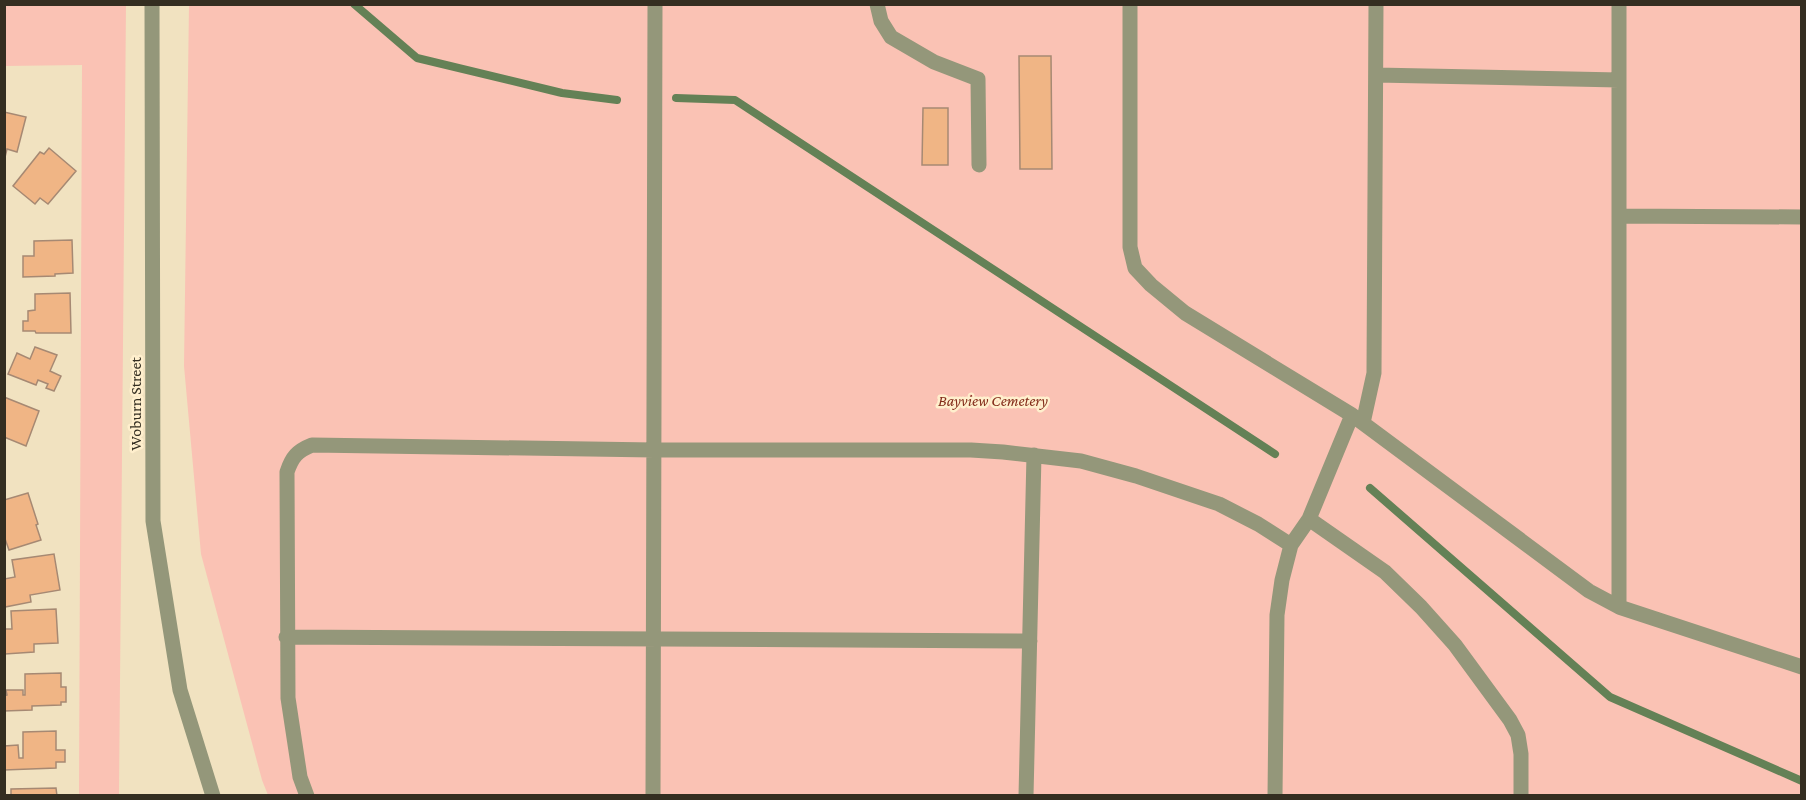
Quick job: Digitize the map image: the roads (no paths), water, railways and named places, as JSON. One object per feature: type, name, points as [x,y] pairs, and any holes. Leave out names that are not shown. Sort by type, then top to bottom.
[{"type":"street","name":"Woburn Street","points":[[152,4],[153,521],[180,690],[213,795]]},
{"type":"street","points":[[653,795],[655,4]]},
{"type":"street","points":[[878,4],[881,21],[891,37],[934,62],[978,79],[979,165]]},
{"type":"street","points":[[1130,4],[1130,248],[1135,268],[1151,285],[1185,313],[1357,419],[1589,591],[1619,606],[1802,667]]},
{"type":"street","points":[[1275,795],[1277,615],[1282,580],[1291,545],[1309,519],[1357,419],[1374,373],[1376,4]]},
{"type":"street","points":[[1619,4],[1619,606]]},
{"type":"street","points":[[1376,75],[1619,80]]},
{"type":"street","points":[[1619,216],[1802,217]]},
{"type":"street","points":[[307,795],[300,777],[288,698],[287,472],[291,459],[300,450],[312,445],[654,450],[971,450],[1034,455],[1082,461],[1180,489],[1219,504],[1258,524],[1291,545]]},
{"type":"street","points":[[1026,795],[1034,455]]},
{"type":"street","points":[[1309,519],[1385,572],[1455,645],[1510,720],[1518,735],[1521,754],[1521,795]]},
{"type":"street","points":[[286,638],[1030,641]]},
{"type":"waterway","points":[[354,4],[417,58],[562,93],[617,100]]},
{"type":"waterway","points":[[676,98],[735,100],[1275,454]]},
{"type":"waterway","points":[[1370,488],[1610,697],[1802,781]]},
{"type":"park label","name":"Bayview Cemetery","points":[[993,400]]}]
